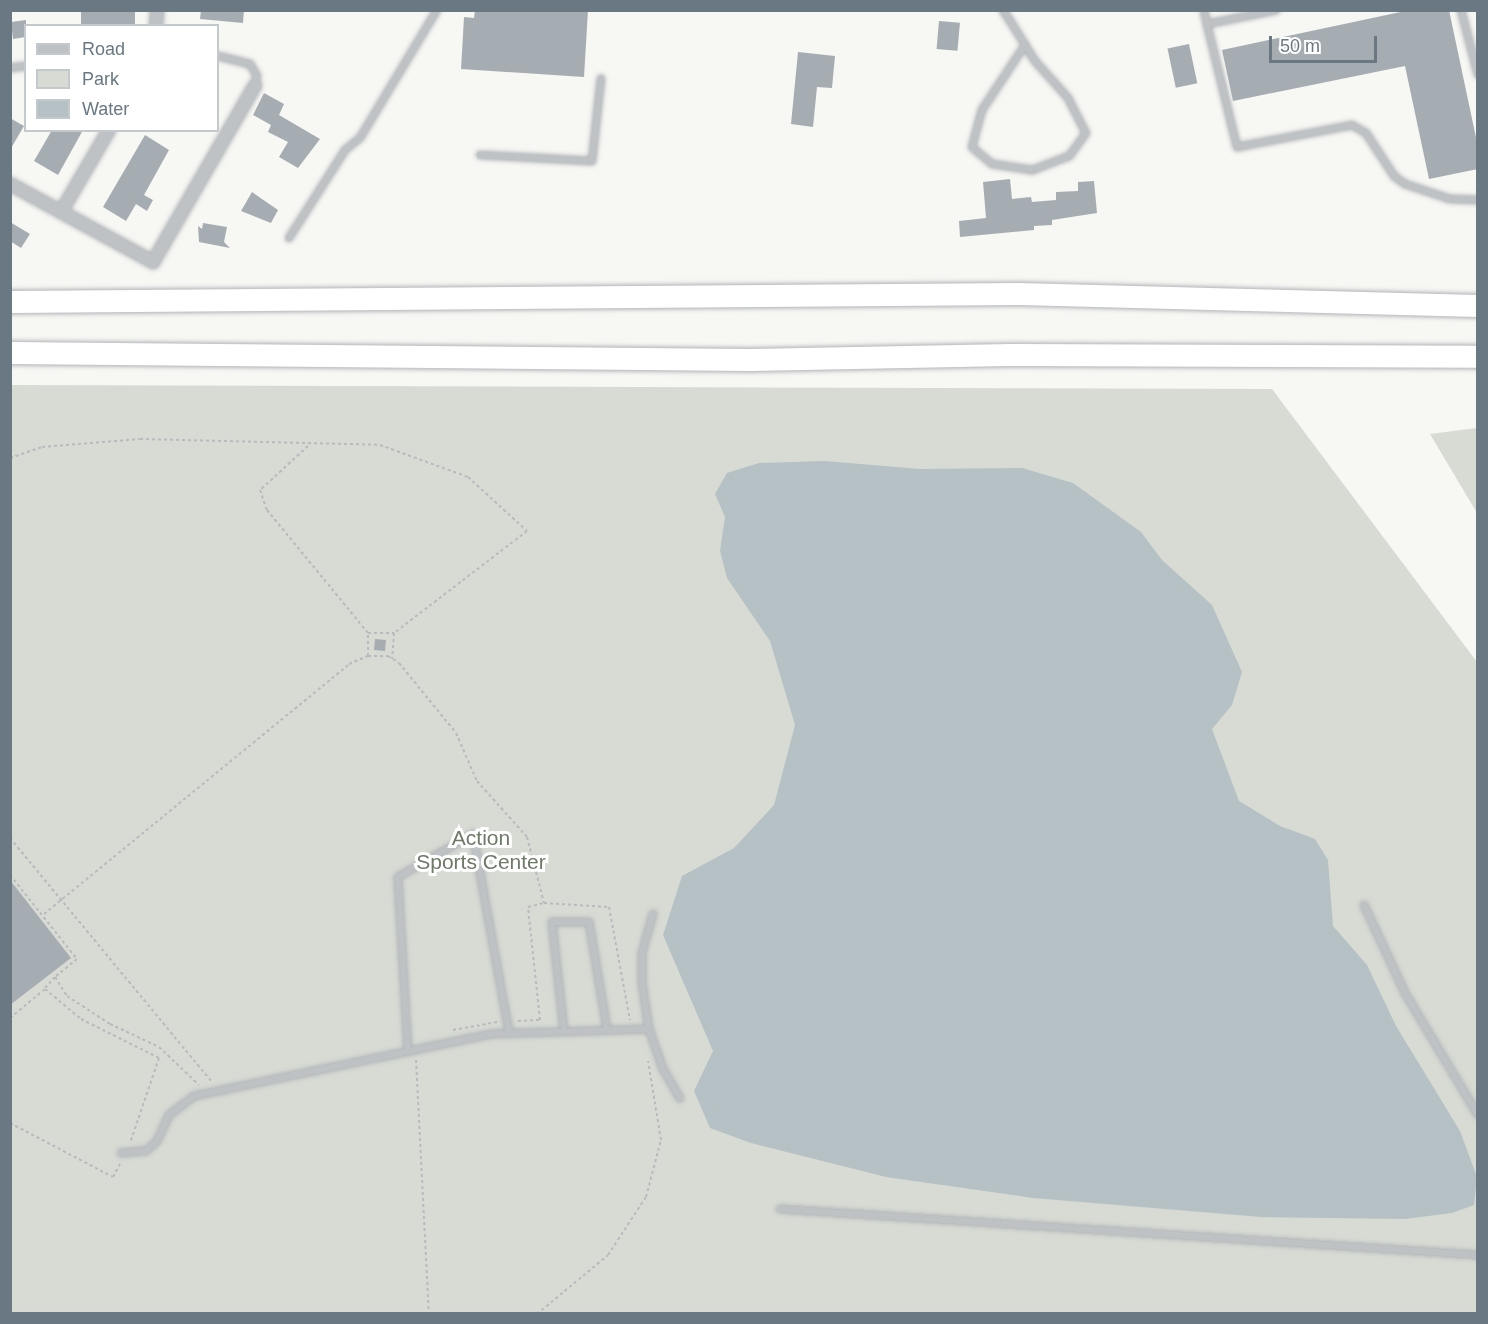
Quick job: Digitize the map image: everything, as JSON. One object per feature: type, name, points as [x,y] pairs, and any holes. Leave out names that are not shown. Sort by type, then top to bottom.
[{"type":"highway","points":[[10,302],[1019,294],[1478,306]]},
{"type":"highway","points":[[10,353],[751,360],[1010,355],[1478,357]]},
{"type":"highway","points":[[10,367],[199,355]]},
{"type":"street","points":[[10,184],[153,262],[255,85]]},
{"type":"street","points":[[61,212],[108,132]]},
{"type":"lane","points":[[288,238],[345,150],[360,138],[437,10]]},
{"type":"lane","points":[[1003,10],[1025,45],[1068,98],[1086,133],[1069,156],[1032,170],[992,164],[972,147],[982,110],[1025,45]]},
{"type":"lane","points":[[1204,10],[1237,147],[1352,125],[1365,133],[1394,176],[1405,184],[1450,199],[1478,200]]},
{"type":"lane","points":[[1207,24],[1277,10]]},
{"type":"lane","points":[[1461,10],[1478,75]]},
{"type":"lane","points":[[219,56],[250,64],[257,76],[255,85]]},
{"type":"lane","points":[[480,155],[592,161],[601,78]]},
{"type":"lane","points":[[408,1052],[398,877],[473,834],[509,1033]]},
{"type":"lane","points":[[1364,905],[1405,993],[1478,1115]]},
{"type":"lane","points":[[653,914],[642,953],[642,983],[650,1029],[663,1069],[680,1099]]},
{"type":"lane","points":[[564,1031],[552,922],[589,922],[607,1030]]},
{"type":"lane","points":[[122,1156],[146,1151],[157,1141],[170,1115],[194,1096],[509,1033],[650,1029]]},
{"type":"lane","points":[[780,1209],[1478,1256]]},
{"type":"path","points":[[10,458],[42,447],[140,439],[309,446],[380,445],[468,477],[527,531],[394,633],[368,633]]},
{"type":"path","points":[[309,446],[260,490],[267,510],[368,633],[368,656]]},
{"type":"path","points":[[392,659],[394,633]]},
{"type":"path","points":[[44,914],[349,664],[368,656],[392,659],[456,733],[477,781],[527,837],[544,903]]},
{"type":"path","points":[[10,838],[59,901],[214,1084],[193,1089]]},
{"type":"path","points":[[10,875],[44,914],[77,959],[10,1018]]},
{"type":"path","points":[[444,1032],[506,1021],[540,1020],[528,908],[544,903],[609,907],[631,1027]]},
{"type":"path","points":[[55,977],[67,996],[110,1024],[159,1047],[201,1087]]},
{"type":"path","points":[[45,989],[81,1019],[159,1058],[130,1145],[136,1144]]},
{"type":"path","points":[[537,1314],[608,1255],[646,1197],[661,1140],[646,1051]]},
{"type":"path","points":[[416,1059],[429,1314]]},
{"type":"path","points":[[10,1123],[113,1177],[122,1156]]},
{"type":"green space","name":"Action Sports Center","points":[[11,385],[1272,389],[1477,662],[1477,1313],[11,1313]]},
{"type":"green space","points":[[1478,428],[1477,513],[1430,434]]},
{"type":"water","points":[[825,461],[920,469],[1022,468],[1073,483],[1141,532],[1162,560],[1212,605],[1242,672],[1232,705],[1212,729],[1239,801],[1280,826],[1315,839],[1328,860],[1333,926],[1367,965],[1396,1026],[1460,1131],[1477,1177],[1474,1205],[1452,1213],[1405,1219],[1261,1217],[1033,1198],[886,1177],[751,1143],[710,1128],[694,1091],[713,1051],[663,935],[682,876],[734,848],[774,805],[795,725],[770,641],[727,578],[720,551],[725,517],[715,494],[727,473],[759,463]]},
{"type":"building","points":[[81,10],[135,10],[135,24],[81,24]]},
{"type":"building","points":[[201,10],[244,10],[243,23],[200,19]]},
{"type":"building","points":[[475,10],[588,10],[584,77],[461,69],[464,17],[474,18]]},
{"type":"building","points":[[1410,10],[1449,10],[1478,147],[1478,169],[1429,179],[1405,66],[1233,101],[1222,50]]},
{"type":"building","points":[[26,20],[24,37],[13,39],[11,22]]},
{"type":"building","points":[[939,21],[960,23],[957,51],[937,49]]},
{"type":"building","points":[[1189,44],[1197,83],[1176,88],[1167,49]]},
{"type":"building","points":[[798,52],[835,56],[832,88],[817,87],[813,127],[791,124]]},
{"type":"building","points":[[264,93],[284,104],[279,115],[320,139],[298,168],[279,157],[288,142],[268,132],[271,125],[253,115]]},
{"type":"building","points":[[10,118],[24,126],[10,150]]},
{"type":"building","points":[[51,132],[82,132],[58,175],[34,161]]},
{"type":"building","points":[[145,135],[169,150],[144,195],[153,200],[147,211],[136,204],[126,221],[103,207]]},
{"type":"building","points":[[1010,179],[1012,199],[1031,197],[1032,202],[1056,200],[1056,192],[1078,191],[1078,182],[1094,181],[1097,213],[1052,220],[1052,225],[1034,226],[1034,230],[960,237],[959,221],[986,218],[983,182]]},
{"type":"building","points":[[252,192],[278,210],[271,223],[241,211]]},
{"type":"building","points":[[10,222],[30,234],[21,248],[10,241]]},
{"type":"building","points":[[203,223],[227,227],[224,242],[230,248],[199,242],[198,226],[202,229]]},
{"type":"building","points":[[375,639],[386,640],[385,651],[374,650]]},
{"type":"building","points":[[10,880],[71,958],[10,1005]]}]
